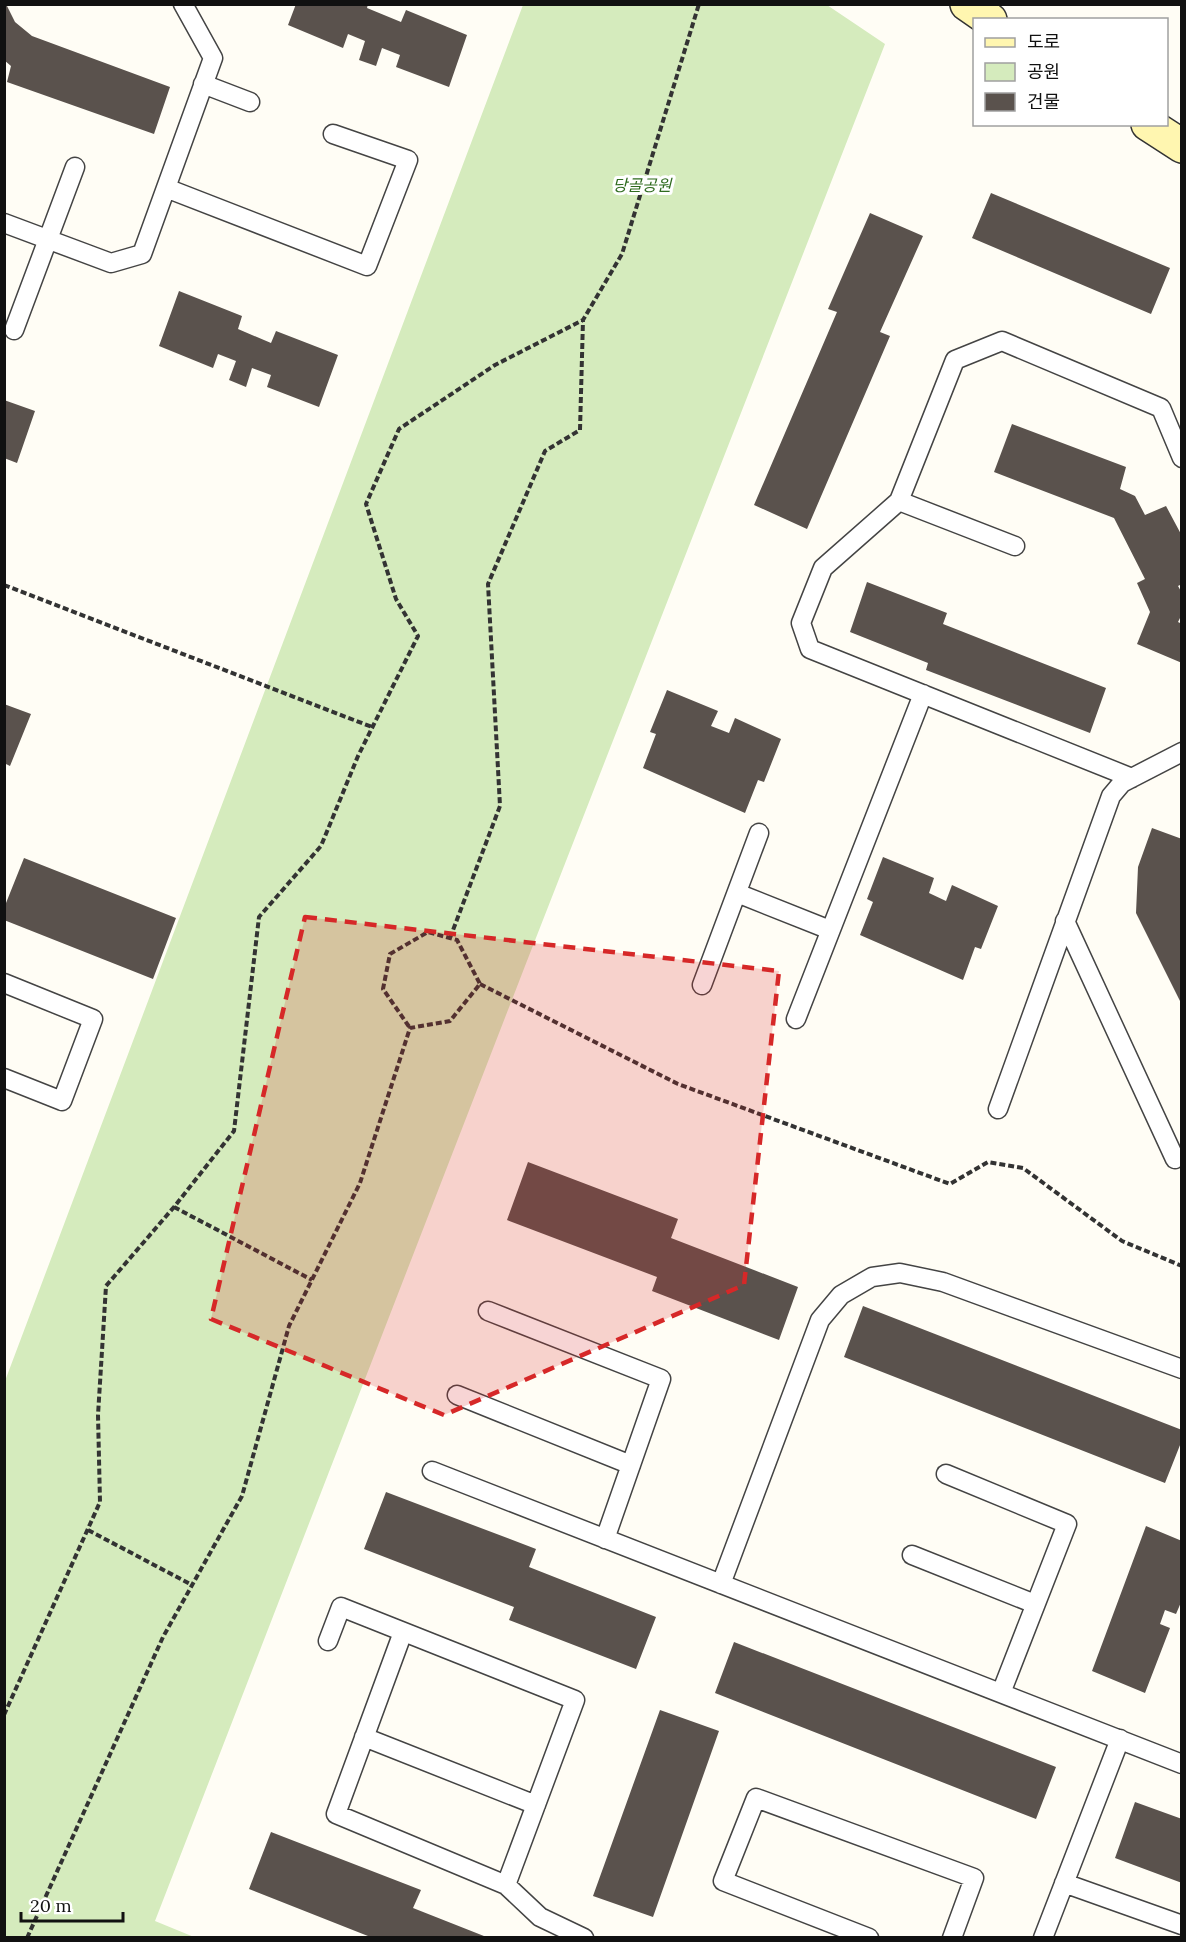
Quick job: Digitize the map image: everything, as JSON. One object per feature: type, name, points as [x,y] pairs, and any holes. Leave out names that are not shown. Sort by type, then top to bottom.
[{"type":"main road","points":[[967,4],[987,18]]},
{"type":"main road","points":[[1151,126],[1182,146]]},
{"type":"lane","points":[[4,223],[111,263],[142,254],[213,58],[183,4]]},
{"type":"lane","points":[[203,84],[250,102]]},
{"type":"lane","points":[[166,188],[367,266],[408,160],[333,134]]},
{"type":"lane","points":[[14,330],[75,168]]},
{"type":"lane","points":[[1132,778],[810,649],[801,623],[823,568],[899,501],[955,360],[1002,341],[1161,408],[1182,458]]},
{"type":"lane","points":[[899,501],[1015,546]]},
{"type":"lane","points":[[796,1019],[923,694]]},
{"type":"lane","points":[[998,1109],[1111,796],[1122,783],[1182,752]]},
{"type":"lane","points":[[702,985],[759,833]]},
{"type":"lane","points":[[737,893],[830,930]]},
{"type":"lane","points":[[1065,921],[1175,1159]]},
{"type":"lane","points":[[4,983],[93,1019],[62,1101],[4,1078]]},
{"type":"lane","points":[[721,1584],[820,1320],[841,1295],[872,1277],[900,1273],[943,1282],[1182,1370]]},
{"type":"lane","points":[[488,1311],[661,1379],[605,1539]]},
{"type":"lane","points":[[458,1395],[631,1465]]},
{"type":"lane","points":[[432,1471],[1182,1764]]},
{"type":"lane","points":[[946,1474],[1067,1524],[1001,1693]]},
{"type":"lane","points":[[912,1555],[1035,1604]]},
{"type":"lane","points":[[328,1641],[341,1607],[575,1700],[506,1885]]},
{"type":"lane","points":[[403,1632],[336,1814],[506,1885],[540,1917],[584,1938]]},
{"type":"lane","points":[[364,1737],[536,1805]]},
{"type":"lane","points":[[1043,1938],[1120,1739]]},
{"type":"lane","points":[[869,1938],[723,1881],[756,1798],[974,1878],[952,1938]]},
{"type":"lane","points":[[1064,1883],[1182,1925]]},
{"type":"path","points":[[450,938],[500,806],[488,584],[545,451],[580,429],[583,320],[622,254],[699,4]]},
{"type":"path","points":[[4,1715],[100,1502],[98,1415],[106,1286],[174,1207],[234,1131],[258,917],[321,846],[358,756],[418,636],[396,599],[366,504],[399,429],[495,365],[583,320]]},
{"type":"path","points":[[4,585],[372,727]]},
{"type":"path","points":[[410,1028],[383,989],[390,954],[428,932],[457,940],[480,984],[678,1084],[950,1184],[988,1162],[1023,1168],[1122,1241],[1182,1266]]},
{"type":"path","points":[[410,1028],[450,1021],[480,984]]},
{"type":"path","points":[[27,1938],[164,1637],[242,1496],[289,1326],[360,1184],[410,1028]]},
{"type":"path","points":[[174,1207],[312,1280]]},
{"type":"path","points":[[88,1530],[192,1585]]},
{"type":"highlighted area","points":[[305,917],[779,971],[744,1285],[444,1415],[211,1319]]},
{"type":"green space","name":"당골공원","points":[[523,5],[827,5],[885,44],[155,1921],[194,1937],[5,1937],[5,1381]]},
{"type":"building","points":[[4,4],[15,22],[32,36],[170,87],[154,134],[7,82],[11,66],[4,60]]},
{"type":"building","points":[[296,4],[368,4],[367,8],[401,22],[406,10],[467,35],[449,87],[396,67],[400,55],[382,48],[376,66],[359,60],[365,41],[348,34],[343,48],[288,25]]},
{"type":"building","points":[[991,193],[1170,268],[1151,314],[972,238]]},
{"type":"building","points":[[870,213],[923,236],[880,332],[890,336],[807,529],[754,505],[837,312],[828,309]]},
{"type":"building","points":[[179,291],[242,316],[238,329],[271,343],[276,331],[338,355],[319,407],[267,387],[271,375],[252,368],[246,387],[229,380],[236,361],[218,354],[213,368],[159,346]]},
{"type":"building","points":[[4,400],[35,411],[17,463],[4,458]]},
{"type":"building","points":[[1012,424],[1126,467],[1120,489],[1135,496],[1145,515],[1166,506],[1182,536],[1182,584],[1178,586],[1182,593],[1182,614],[1178,622],[1182,624],[1182,663],[1137,644],[1150,612],[1137,583],[1145,579],[1114,518],[994,472]]},
{"type":"building","points":[[867,582],[947,613],[943,624],[1106,688],[1090,733],[926,670],[928,663],[850,632]]},
{"type":"building","points":[[667,690],[718,711],[711,726],[729,733],[735,718],[781,739],[764,782],[758,780],[745,813],[643,768],[656,734],[650,732]]},
{"type":"building","points":[[4,704],[31,714],[10,766],[4,763]]},
{"type":"building","points":[[1152,828],[1182,839],[1182,1005],[1136,913],[1138,867]]},
{"type":"building","points":[[883,857],[934,878],[929,893],[946,901],[952,885],[998,906],[981,949],[975,947],[963,980],[860,935],[873,902],[867,899]]},
{"type":"building","points":[[24,858],[176,918],[153,979],[4,920],[4,908]]},
{"type":"building","points":[[528,1162],[678,1219],[671,1238],[798,1287],[779,1340],[652,1291],[657,1277],[507,1220]]},
{"type":"building","points":[[863,1306],[1182,1430],[1182,1440],[1165,1483],[844,1357]]},
{"type":"building","points":[[386,1492],[536,1549],[529,1567],[656,1617],[636,1669],[509,1620],[514,1607],[364,1549]]},
{"type":"building","points":[[1146,1526],[1182,1541],[1182,1600],[1176,1614],[1165,1610],[1160,1624],[1170,1628],[1145,1693],[1092,1671]]},
{"type":"building","points":[[734,1642],[1056,1767],[1036,1819],[715,1693]]},
{"type":"building","points":[[660,1710],[719,1731],[653,1917],[593,1896]]},
{"type":"building","points":[[1135,1802],[1182,1819],[1182,1883],[1115,1858]]},
{"type":"building","points":[[271,1832],[421,1890],[413,1908],[489,1938],[373,1938],[249,1889]]}]
